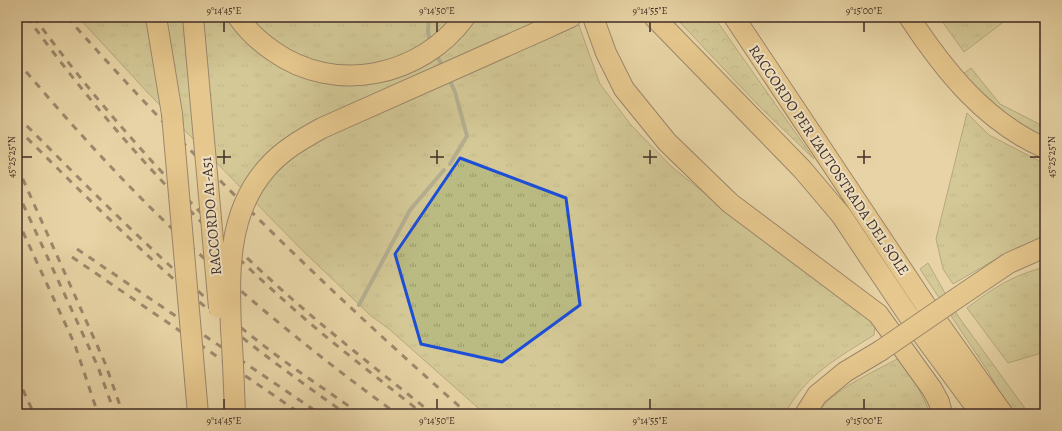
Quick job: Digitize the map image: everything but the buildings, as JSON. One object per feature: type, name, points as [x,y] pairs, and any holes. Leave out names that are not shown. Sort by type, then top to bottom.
[{"type":"highway","points":[[156,17],[172,114]]},
{"type":"highway","name":"RACCORDO A1-A51","points":[[164,17],[198,414]]},
{"type":"highway","name":"RACCORDO A1-A51","points":[[193,17],[228,414]]},
{"type":"highway","points":[[238,17],[266,45],[294,63],[332,75],[357,76],[397,69],[414,62],[446,40],[465,17]]},
{"type":"highway","points":[[235,414],[230,300],[233,245],[241,210],[248,195],[266,169],[289,148],[322,128],[571,17]]},
{"type":"highway","points":[[593,17],[609,60],[624,89],[667,142],[730,203],[878,314],[932,389],[939,402],[942,414]]},
{"type":"highway","name":"RACCORDO PER L'AUTOSTRADA DEL SOLE","points":[[654,17],[802,169],[841,215],[908,315],[981,414]]},
{"type":"highway","name":"RACCORDO PER L'AUTOSTRADA DEL SOLE","points":[[734,17],[925,304],[1003,414]]},
{"type":"highway","points":[[909,17],[942,64],[982,107],[1009,128],[1045,148]]},
{"type":"highway","points":[[805,414],[817,395],[845,372],[880,351],[1009,263],[1045,247]]},
{"type":"highlighted area","points":[[460,158],[566,198],[580,305],[502,362],[421,344],[395,254]]},
{"type":"green space","points":[[78,17],[576,17],[600,84],[631,125],[672,167],[724,209],[875,324],[874,335],[835,360],[812,378],[793,401],[785,414],[485,414],[389,329],[370,315],[304,252],[149,94]]},
{"type":"green space","points":[[675,17],[714,17],[814,159],[759,106]]},
{"type":"green space","points":[[939,17],[1010,17],[964,52]]},
{"type":"green space","points":[[971,68],[1000,104],[1045,127],[1045,138],[995,109],[963,74]]},
{"type":"green space","points":[[967,113],[989,135],[1045,164],[1045,236],[1008,252],[953,284],[943,269],[936,239]]},
{"type":"green space","points":[[928,263],[958,316],[1029,414],[1011,414],[989,373],[920,269]]},
{"type":"green space","points":[[1045,267],[1045,352],[1008,363],[967,308],[986,294],[1013,278]]},
{"type":"green space","points":[[899,358],[910,371],[931,414],[817,414],[832,397],[843,389]]},
{"type":"waterway","points":[[429,17],[428,31],[430,42]]},
{"type":"waterway","points":[[436,54],[444,69]]},
{"type":"waterway","points":[[449,79],[455,92],[467,136],[450,164]]},
{"type":"waterway","points":[[359,305],[410,210],[444,170]]},
{"type":"railway","points":[[27,17],[56,56],[117,131],[216,237],[303,317],[423,414]]},
{"type":"railway","points":[[34,17],[93,93],[124,129],[188,200],[222,234],[309,314],[433,414]]},
{"type":"railway","points":[[67,17],[163,121],[262,222],[363,319],[468,414]]},
{"type":"railway","points":[[17,61],[103,159],[186,242],[274,319],[397,414]]},
{"type":"railway","points":[[17,116],[142,240],[208,300],[276,355],[360,414]]},
{"type":"railway","points":[[17,128],[177,283],[261,352],[346,414]]},
{"type":"railway","points":[[17,166],[105,363],[123,414]]},
{"type":"railway","points":[[17,191],[98,367],[115,414]]},
{"type":"railway","points":[[17,219],[75,345],[98,414]]},
{"type":"railway","points":[[77,249],[320,414]]},
{"type":"railway","points":[[72,257],[301,414]]},
{"type":"railway","points":[[17,377],[34,414]]}]
